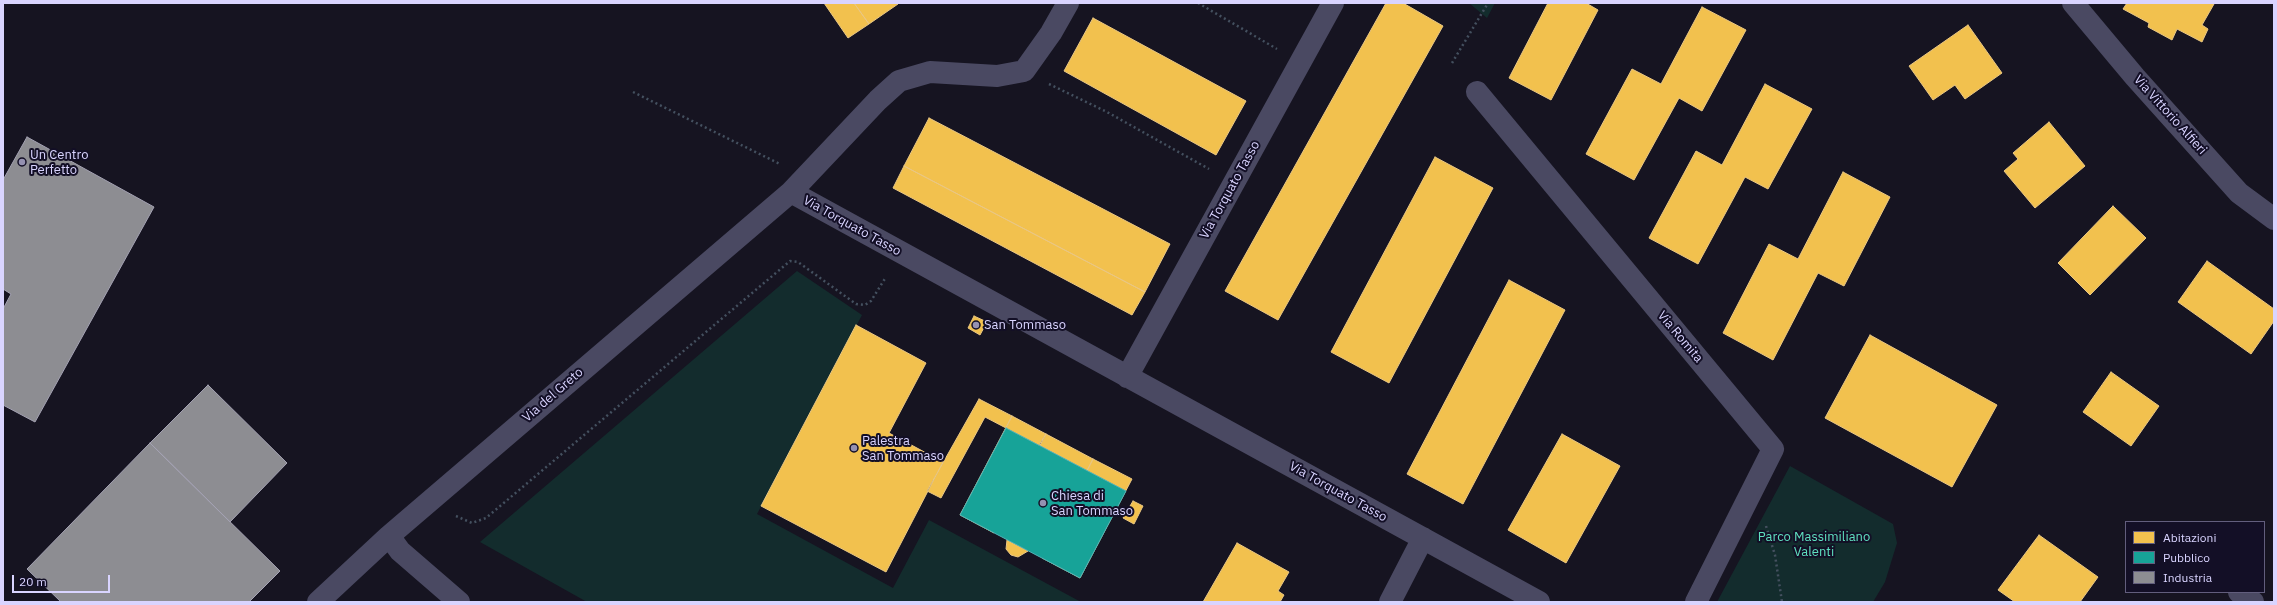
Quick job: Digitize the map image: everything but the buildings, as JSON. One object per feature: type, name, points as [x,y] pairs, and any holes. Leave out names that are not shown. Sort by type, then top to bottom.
[{"type":"street","name":"Via Torquato Tasso","points":[[1068,3],[1051,33],[1024,71],[997,76],[930,72],[899,81],[878,100],[791,192],[1539,602]]},
{"type":"street","name":"Via Torquato Tasso","points":[[1127,377],[1333,3]]},
{"type":"street","name":"Via Vittorio Alfieri","points":[[2073,3],[2135,77],[2239,193],[2274,219]]},
{"type":"street","name":"Via Romita","points":[[1477,92],[1773,449],[1696,602]]},
{"type":"street","name":"Via del Greto","points":[[318,602],[389,536],[791,192]]},
{"type":"street","points":[[389,536],[400,551],[459,602]]},
{"type":"street","points":[[1390,602],[1423,538]]},
{"type":"street","points":[[2240,593],[2253,602]]},
{"type":"path","points":[[1198,3],[1300,63]]},
{"type":"path","points":[[1452,63],[1488,3]]},
{"type":"path","points":[[1051,85],[1107,112],[1234,183]]},
{"type":"path","points":[[633,92],[806,176]]},
{"type":"path","points":[[436,496],[457,518],[472,523],[486,518],[790,261],[798,262],[856,304],[865,305],[871,301],[887,274]]},
{"type":"path","points":[[1754,487],[1775,555],[1782,602]]},
{"type":"green space","points":[[1469,3],[1495,3],[1487,18]]},
{"type":"green space","points":[[797,271],[862,315],[757,514],[893,588],[929,520],[1081,602],[587,602],[480,542]]},
{"type":"green space","name":"Parco Massimiliano Valenti","points":[[1790,466],[1893,524],[1897,543],[1885,582],[1873,602],[1717,602]]},
{"type":"place","name":"Un Centro Perfetto","points":[[22,162]]},
{"type":"place","name":"San Tommaso","points":[[976,325]]},
{"type":"place","name":"Palestra San Tommaso","points":[[854,448]]},
{"type":"place","name":"Chiesa di San Tommaso","points":[[1043,503]]}]
